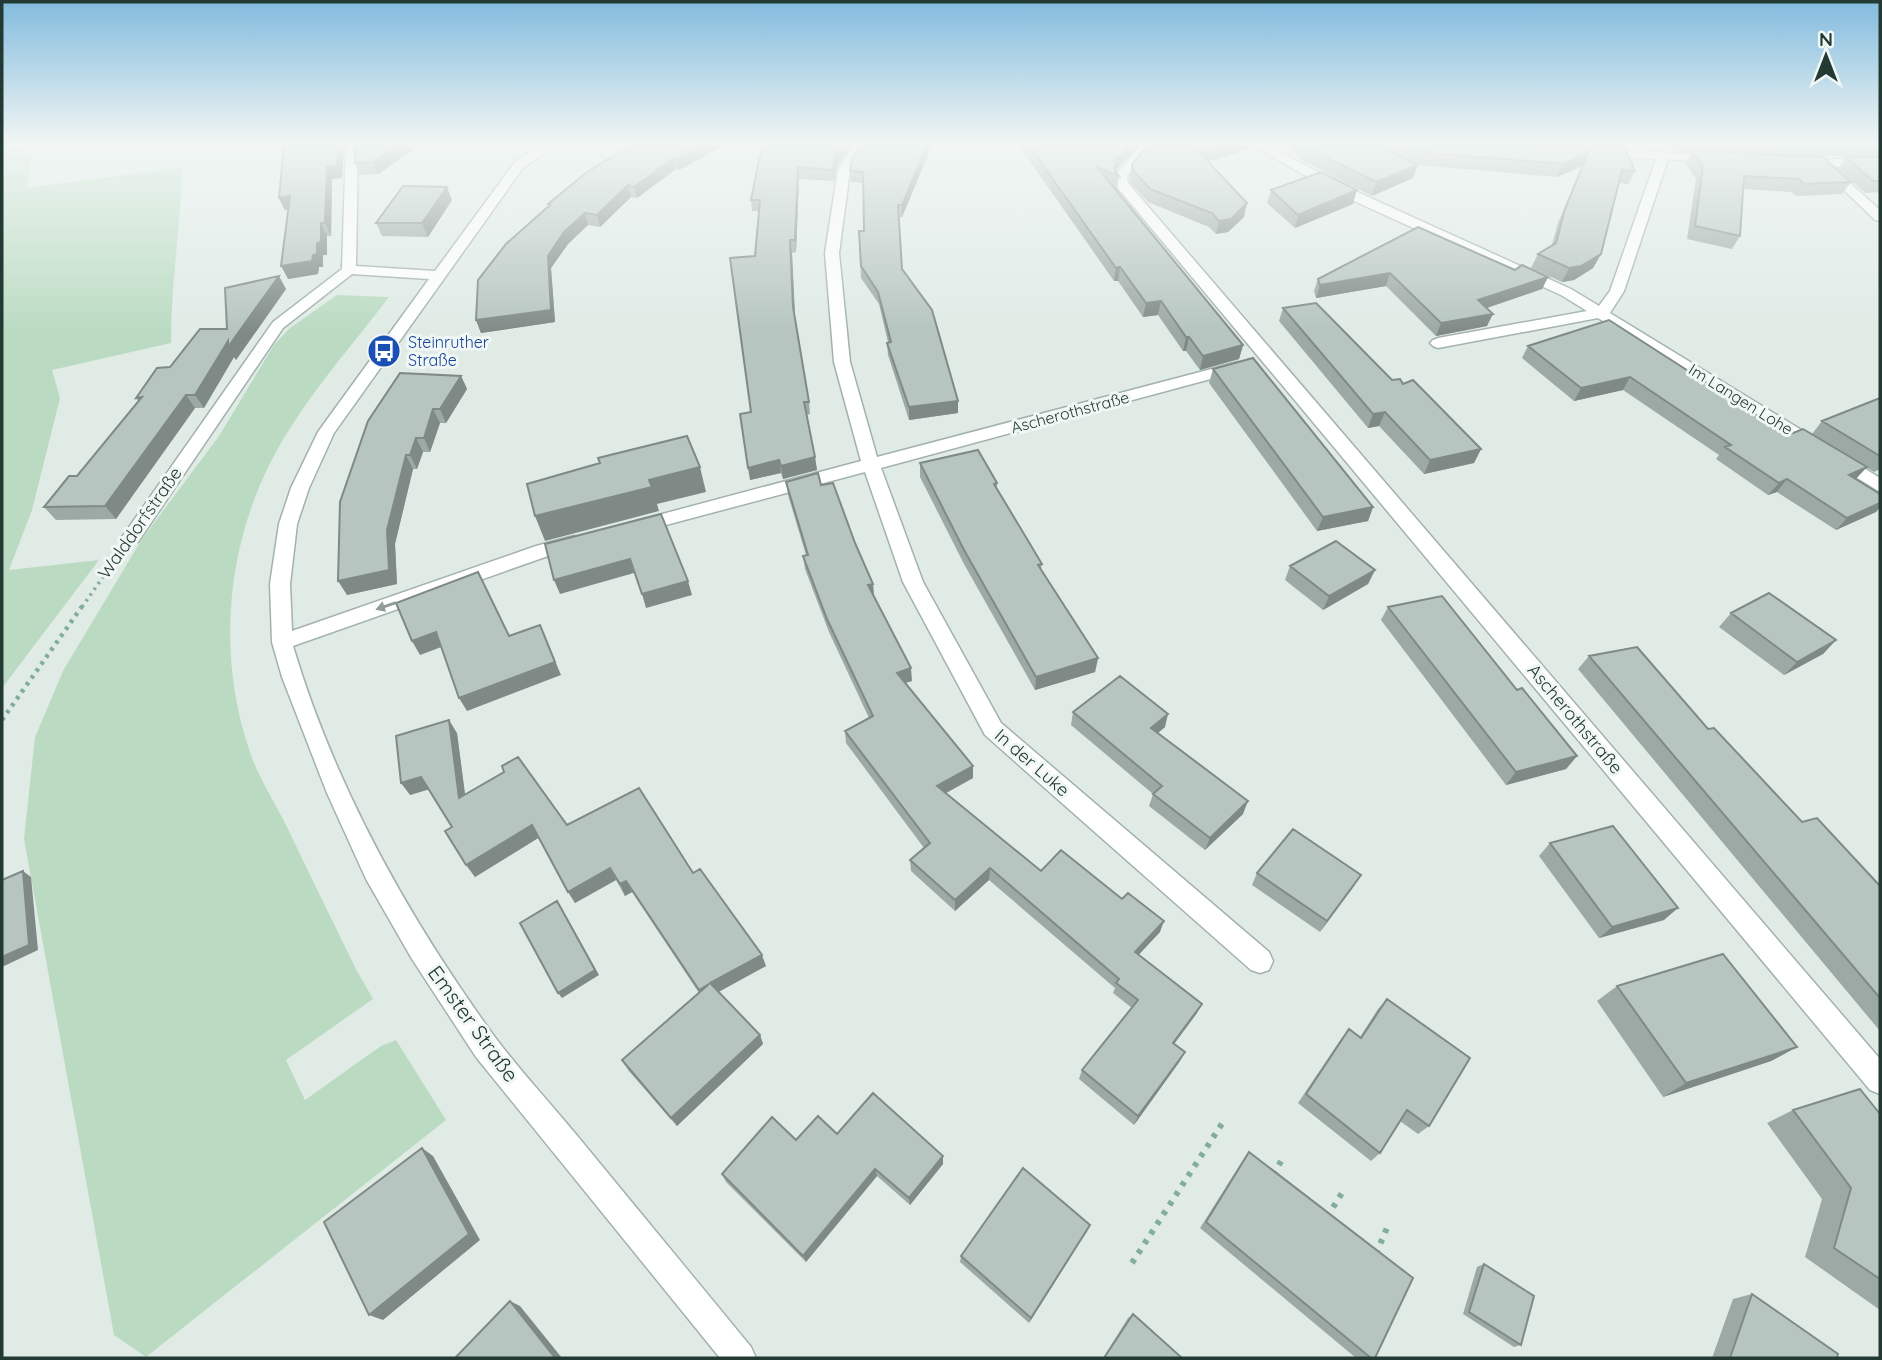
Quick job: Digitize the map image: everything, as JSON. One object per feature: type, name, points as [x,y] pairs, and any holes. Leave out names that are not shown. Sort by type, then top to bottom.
[{"type":"street","points":[[351,206],[349,271],[439,275]]},
{"type":"street","name":"Emster Straße","points":[[489,206],[333,421],[300,488],[288,524],[283,554],[279,612],[282,642],[292,677],[338,793],[375,871],[421,951],[486,1047],[740,1358]]},
{"type":"street","name":"In der Luke","points":[[839,206],[832,253],[842,362],[871,465],[913,582],[993,729],[1260,961]]},
{"type":"street","name":"Ascherothstraße","points":[[1141,206],[1880,1080]]},
{"type":"street","name":"Im Langen Lohe","points":[[1378,206],[1566,292],[1880,486]]},
{"type":"street","points":[[1438,343],[1602,313],[1617,290],[1645,206]]},
{"type":"street","name":"Walddorfstraße","points":[[131,537],[278,325],[349,271]]},
{"type":"street","name":"Ascherothstraße","points":[[871,465],[1270,359]]},
{"type":"street","points":[[622,530],[871,465]]},
{"type":"street","points":[[282,642],[543,551],[595,537]]},
{"type":"path","name":"Walddorfstraße","points":[[2,720],[131,537]]},
{"type":"path","points":[[1132,1263],[1225,1119]]},
{"type":"path","points":[[1269,1182],[1284,1156]]},
{"type":"path","points":[[1323,1223],[1342,1193]]},
{"type":"path","points":[[1372,1261],[1389,1223]]},
{"type":"green space","points":[[2,206],[180,206],[171,343],[52,370],[60,398],[32,510],[9,570],[99,560],[2,688]]},
{"type":"green space","points":[[337,295],[389,297],[308,401],[265,474],[239,552],[232,593],[230,634],[233,675],[239,715],[254,763],[373,999],[286,1060],[305,1100],[381,1046],[396,1040],[446,1120],[146,1357],[114,1335],[24,839],[35,737],[64,669],[142,539],[219,436],[274,345],[290,328]]},
{"type":"building","points":[[289,206],[326,206],[325,223],[321,223],[321,242],[317,243],[317,254],[313,255],[312,261],[281,266]]},
{"type":"building","points":[[388,206],[433,206],[422,223],[376,223]]},
{"type":"building","points":[[548,206],[606,206],[597,215],[585,213],[564,232],[548,256],[551,310],[476,320],[478,280],[506,244]]},
{"type":"building","points":[[759,206],[796,206],[795,240],[790,240],[793,307],[809,402],[804,402],[815,457],[781,466],[779,460],[748,468],[740,414],[751,412],[730,258],[755,256]]},
{"type":"building","points":[[864,206],[898,206],[902,269],[932,310],[958,401],[909,407],[887,343],[891,342],[878,292],[861,266],[859,231],[864,231]]},
{"type":"building","points":[[1072,206],[1129,206],[1243,345],[1203,356],[1161,301],[1146,303],[1120,267],[1116,268]]},
{"type":"building","points":[[1195,206],[1244,206],[1231,219],[1219,221],[1212,213]]},
{"type":"building","points":[[1289,206],[1318,206],[1298,215]]},
{"type":"building","points":[[1566,206],[1613,206],[1601,254],[1581,266],[1569,268],[1538,254],[1556,243]]},
{"type":"building","points":[[1698,206],[1742,206],[1740,236],[1695,226]]},
{"type":"building","points":[[1418,227],[1515,270],[1522,265],[1548,277],[1478,300],[1493,314],[1441,323],[1390,273],[1320,285],[1318,279]]},
{"type":"building","points":[[279,276],[228,347],[228,341],[195,395],[186,395],[105,506],[44,507],[69,476],[77,476],[142,397],[136,398],[157,368],[170,367],[200,329],[227,329],[225,288]]},
{"type":"building","points":[[1316,303],[1392,380],[1400,379],[1403,384],[1413,380],[1481,449],[1430,460],[1385,412],[1373,414],[1283,308]]},
{"type":"building","points":[[1609,320],[1788,435],[1803,429],[1867,467],[1849,475],[1880,494],[1880,503],[1847,518],[1787,479],[1779,483],[1725,447],[1731,445],[1630,377],[1581,388],[1528,346]]},
{"type":"building","points":[[1253,358],[1373,507],[1323,517],[1213,369]]},
{"type":"building","points":[[400,373],[461,376],[440,409],[433,409],[424,438],[416,438],[410,455],[406,455],[387,530],[389,570],[338,581],[340,502],[368,421]]},
{"type":"building","points":[[1880,398],[1880,456],[1822,421]]},
{"type":"building","points":[[687,436],[700,467],[649,480],[652,487],[535,516],[527,484],[600,463],[598,458]]},
{"type":"building","points":[[978,450],[997,483],[994,484],[1042,564],[1038,565],[1098,658],[1036,677],[964,550],[920,463]]},
{"type":"building","points":[[818,473],[821,485],[833,483],[873,584],[868,585],[911,668],[897,673],[973,766],[937,786],[1041,871],[1061,850],[1122,899],[1128,893],[1164,921],[1135,952],[1202,1004],[1173,1043],[1185,1052],[1138,1116],[1082,1070],[1138,1000],[1116,983],[1119,979],[990,868],[955,900],[910,860],[930,843],[845,731],[873,716],[827,619],[803,556],[808,555],[786,482]]},
{"type":"building","points":[[661,514],[688,581],[642,594],[630,559],[554,580],[545,544]]},
{"type":"building","points":[[1336,541],[1375,570],[1329,596],[1290,566]]},
{"type":"building","points":[[478,572],[509,636],[540,625],[555,662],[459,698],[436,632],[412,641],[396,603]]},
{"type":"building","points":[[1769,593],[1836,640],[1797,662],[1731,613]]},
{"type":"building","points":[[1442,596],[1517,690],[1522,688],[1577,756],[1516,772],[1388,607]]},
{"type":"building","points":[[1637,647],[1708,729],[1714,728],[1802,822],[1817,818],[1880,886],[1880,998],[1589,656]]},
{"type":"building","points":[[1120,676],[1168,714],[1151,728],[1248,801],[1210,838],[1153,794],[1162,786],[1073,712]]},
{"type":"building","points":[[449,720],[459,798],[504,772],[502,766],[518,757],[567,825],[639,788],[693,873],[700,869],[762,955],[710,983],[760,1035],[671,1118],[622,1060],[709,984],[699,990],[626,881],[620,884],[610,868],[568,892],[532,825],[466,865],[445,831],[452,827],[421,777],[401,783],[396,736]]},
{"type":"building","points":[[1613,826],[1678,908],[1612,927],[1550,843]]},
{"type":"building","points":[[1293,829],[1361,875],[1327,921],[1257,873]]},
{"type":"building","points":[[23,871],[29,945],[2,957],[2,880]]},
{"type":"building","points":[[557,901],[595,970],[558,993],[520,923]]},
{"type":"building","points":[[1723,954],[1797,1047],[1686,1083],[1617,986]]},
{"type":"building","points":[[1387,999],[1470,1058],[1429,1126],[1407,1110],[1380,1153],[1306,1094],[1349,1029],[1361,1038]]},
{"type":"building","points":[[1860,1089],[1880,1114],[1880,1279],[1834,1248],[1851,1188],[1793,1110]]},
{"type":"building","points":[[873,1093],[943,1156],[909,1198],[875,1169],[803,1256],[722,1174],[772,1117],[796,1140],[818,1116],[837,1134]]},
{"type":"building","points":[[422,1148],[469,1234],[369,1315],[324,1222]]},
{"type":"building","points":[[1249,1152],[1413,1278],[1375,1358],[1371,1358],[1206,1222]]},
{"type":"building","points":[[1023,1168],[1090,1225],[1031,1318],[961,1256]]},
{"type":"building","points":[[1484,1264],[1534,1296],[1521,1345],[1469,1312]]},
{"type":"building","points":[[1752,1294],[1838,1354],[1837,1358],[1730,1358]]},
{"type":"building","points":[[510,1301],[555,1358],[455,1358]]},
{"type":"building","points":[[1133,1314],[1182,1358],[1104,1358]]},
{"type":"place","name":"Steinruther Straße","points":[[384,351]]}]
